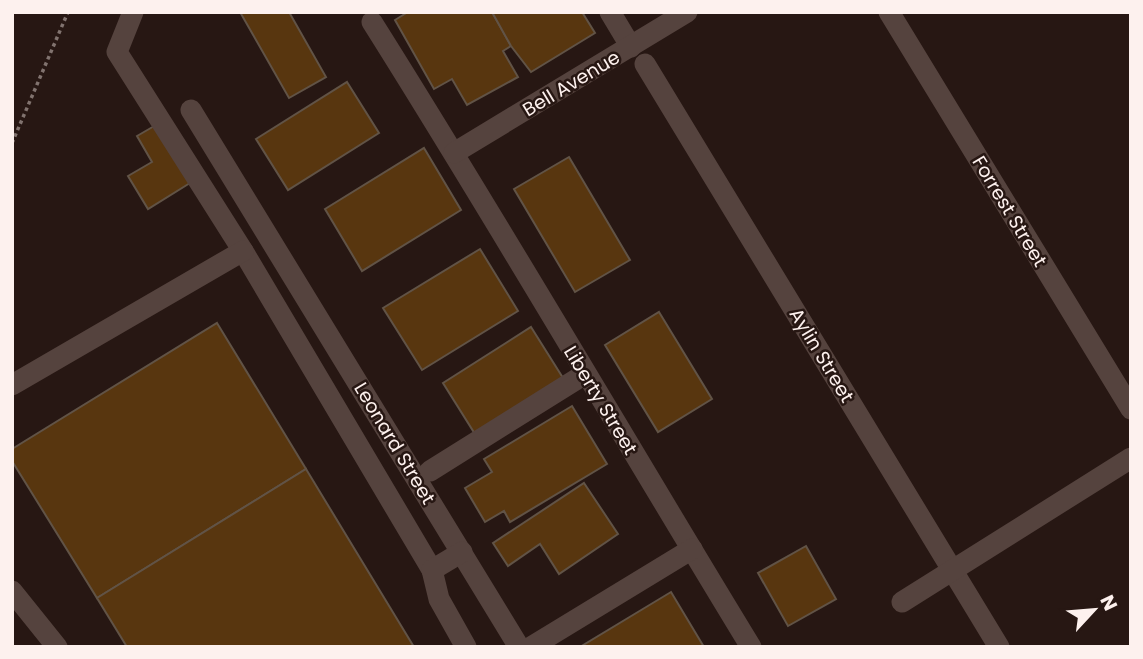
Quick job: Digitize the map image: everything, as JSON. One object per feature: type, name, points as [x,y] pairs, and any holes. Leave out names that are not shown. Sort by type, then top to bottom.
[{"type":"street","points":[[133,12],[117,52],[243,251],[432,570],[439,599],[466,647]]},
{"type":"street","points":[[610,12],[631,47]]},
{"type":"street","name":"Bell Avenue","points":[[454,153],[687,12]]},
{"type":"street","name":"Forrest Street","points":[[889,12],[1131,409]]},
{"type":"street","name":"Liberty Street","points":[[372,22],[454,153],[751,647]]},
{"type":"street","name":"Aylin Street","points":[[645,64],[999,647]]},
{"type":"street","name":"Leonard Street","points":[[191,110],[520,647]]},
{"type":"street","points":[[12,385],[243,251]]},
{"type":"street","points":[[430,471],[585,374]]},
{"type":"street","points":[[902,602],[1131,458]]},
{"type":"street","points":[[531,647],[692,549]]},
{"type":"street","points":[[432,570],[462,552]]},
{"type":"street","points":[[12,591],[57,647]]},
{"type":"path","points":[[12,143],[68,12]]},
{"type":"building","points":[[240,12],[289,12],[326,77],[289,98]]},
{"type":"building","points":[[408,12],[492,12],[511,46],[503,51],[518,77],[467,105],[452,79],[434,89],[395,20]]},
{"type":"building","points":[[492,12],[582,12],[595,33],[531,72],[511,46]]},
{"type":"building","points":[[347,82],[379,133],[288,190],[256,139]]},
{"type":"building","points":[[156,125],[190,183],[148,209],[128,176],[152,162],[137,136]]},
{"type":"building","points":[[424,148],[461,210],[362,271],[325,209]]},
{"type":"building","points":[[569,157],[630,260],[575,292],[514,189]]},
{"type":"building","points":[[480,249],[518,311],[422,370],[383,308]]},
{"type":"building","points":[[659,312],[712,399],[658,432],[605,345]]},
{"type":"building","points":[[217,323],[306,469],[97,598],[12,461],[12,449]]},
{"type":"building","points":[[531,327],[563,378],[475,434],[443,383]]},
{"type":"building","points":[[572,406],[607,464],[510,522],[504,511],[485,522],[465,488],[492,472],[484,459]]},
{"type":"building","points":[[306,469],[414,647],[127,647],[97,598]]},
{"type":"building","points":[[584,483],[618,534],[559,574],[540,544],[508,566],[493,543]]},
{"type":"building","points":[[806,546],[836,599],[788,626],[758,573]]},
{"type":"building","points":[[671,592],[704,647],[580,647]]}]
